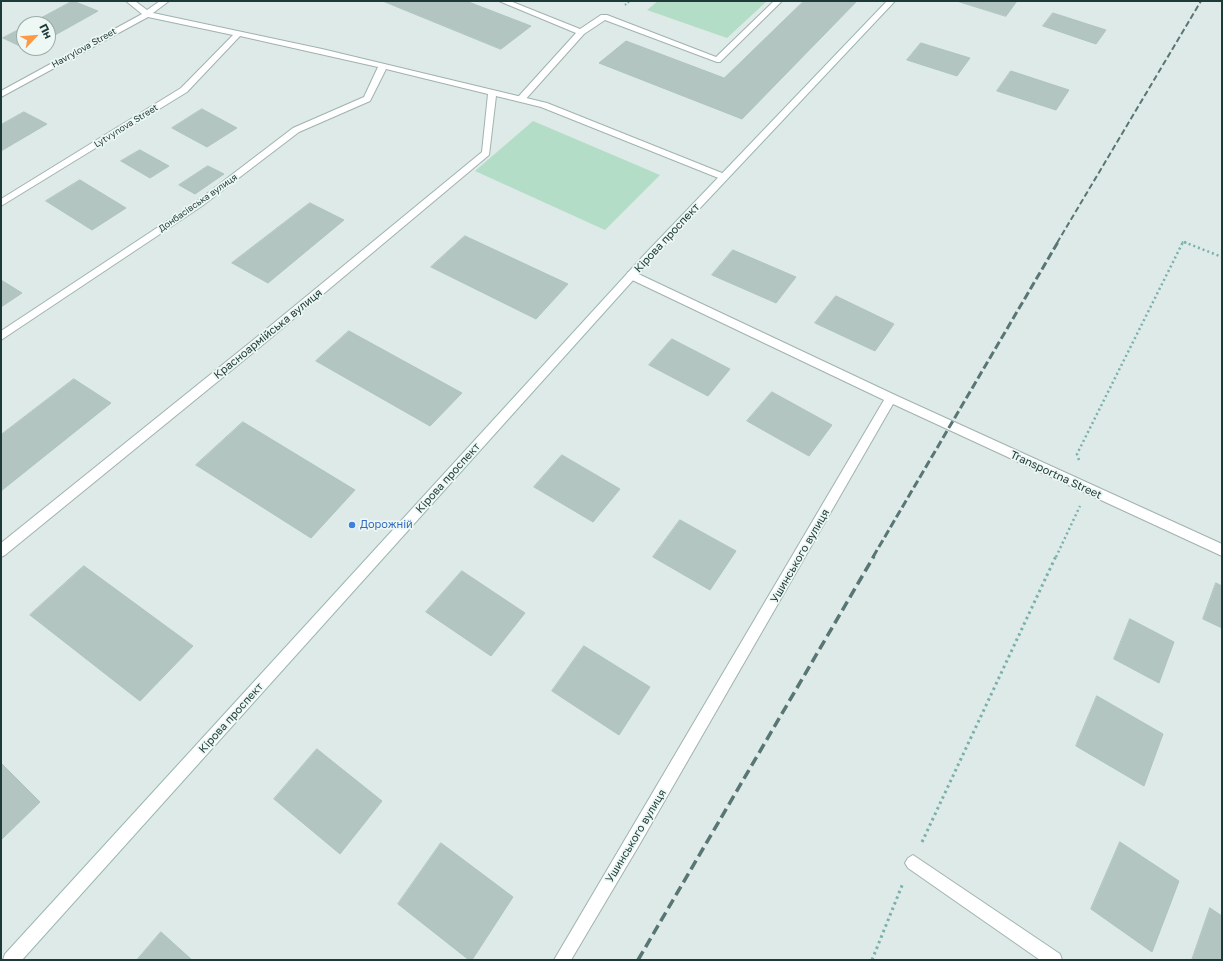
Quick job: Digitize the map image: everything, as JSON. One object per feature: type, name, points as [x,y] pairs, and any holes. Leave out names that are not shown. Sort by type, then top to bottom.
[{"type":"street","points":[[130,1],[148,14],[239,33],[544,105],[724,177]]},
{"type":"street","name":"Havrylova Street","points":[[1,94],[148,14],[165,1]]},
{"type":"street","points":[[503,1],[581,32]]},
{"type":"street","points":[[521,99],[581,32],[604,17],[717,60],[778,1]]},
{"type":"street","name":"Кірова проспект","points":[[11,960],[632,275],[891,1]]},
{"type":"street","name":"Lytvynova Street","points":[[1,203],[184,90],[239,33]]},
{"type":"street","name":"Донбасівська вулиця","points":[[1,336],[199,204],[296,130],[367,99],[382,66]]},
{"type":"street","name":"Красноармійська вулиця","points":[[1,551],[256,344],[486,153],[492,92]]},
{"type":"street","points":[[632,275],[891,398]]},
{"type":"street","name":"Transportna Street","points":[[891,398],[1222,550]]},
{"type":"street","name":"Ушинського вулиця","points":[[562,960],[633,842],[891,398]]},
{"type":"street","points":[[913,863],[1054,960]]},
{"type":"path","points":[[872,960],[896,898],[1088,489],[1077,454],[1183,242],[1222,257]]},
{"type":"green space","points":[[658,1],[767,1],[727,38],[647,10]]},
{"type":"green space","points":[[533,121],[660,175],[605,230],[475,171]]},
{"type":"building","points":[[73,1],[98,11],[56,35],[56,16],[45,16]]},
{"type":"building","points":[[383,1],[466,1],[531,26],[501,49]]},
{"type":"building","points":[[804,1],[857,1],[742,119],[599,63],[626,41],[724,78]]},
{"type":"building","points":[[957,1],[1017,1],[1006,16]]},
{"type":"building","points":[[1053,13],[1106,30],[1096,44],[1043,26]]},
{"type":"building","points":[[16,31],[16,44],[3,38]]},
{"type":"building","points":[[921,43],[970,58],[957,76],[907,60]]},
{"type":"building","points":[[1011,71],[1069,90],[1056,110],[997,91]]},
{"type":"building","points":[[202,109],[237,128],[207,147],[172,128]]},
{"type":"building","points":[[24,112],[47,124],[1,151],[1,125]]},
{"type":"building","points":[[140,150],[169,166],[150,178],[121,161]]},
{"type":"building","points":[[208,166],[224,174],[195,194],[179,185]]},
{"type":"building","points":[[80,180],[126,208],[92,230],[46,201]]},
{"type":"building","points":[[310,203],[344,220],[268,283],[232,263]]},
{"type":"building","points":[[465,236],[568,284],[536,319],[431,267]]},
{"type":"building","points":[[733,250],[796,277],[776,303],[712,275]]},
{"type":"building","points":[[1,280],[22,293],[1,307]]},
{"type":"building","points":[[836,296],[894,324],[875,351],[815,323]]},
{"type":"building","points":[[349,331],[462,393],[430,426],[316,361]]},
{"type":"building","points":[[672,339],[730,369],[708,396],[649,365]]},
{"type":"building","points":[[74,379],[111,403],[1,491],[1,435]]},
{"type":"building","points":[[772,392],[832,425],[809,456],[747,421]]},
{"type":"building","points":[[243,422],[355,490],[311,538],[196,465]]},
{"type":"building","points":[[562,455],[620,489],[593,522],[534,487]]},
{"type":"building","points":[[680,520],[736,551],[710,590],[653,557]]},
{"type":"building","points":[[84,566],[193,646],[140,701],[30,615]]},
{"type":"building","points":[[462,571],[525,613],[491,656],[426,612]]},
{"type":"building","points":[[1216,583],[1222,586],[1222,628],[1203,619]]},
{"type":"building","points":[[1130,619],[1174,642],[1159,683],[1114,659]]},
{"type":"building","points":[[584,646],[650,687],[619,735],[552,691]]},
{"type":"building","points":[[1097,696],[1163,734],[1144,786],[1076,746]]},
{"type":"building","points":[[317,749],[382,801],[340,854],[274,799]]},
{"type":"building","points":[[1,763],[40,802],[1,840]]},
{"type":"building","points":[[1120,842],[1179,881],[1152,952],[1091,909]]},
{"type":"building","points":[[441,843],[513,897],[472,960],[469,960],[398,904]]},
{"type":"building","points":[[1210,908],[1222,916],[1222,960],[1192,960]]},
{"type":"building","points":[[161,932],[192,960],[137,960]]},
{"type":"railway","points":[[1057,243],[1201,1]]},
{"type":"railway","points":[[873,557],[1058,242]]},
{"type":"railway","points":[[638,960],[874,556]]},
{"type":"place","name":"Дорожній","points":[[352,525]]}]
